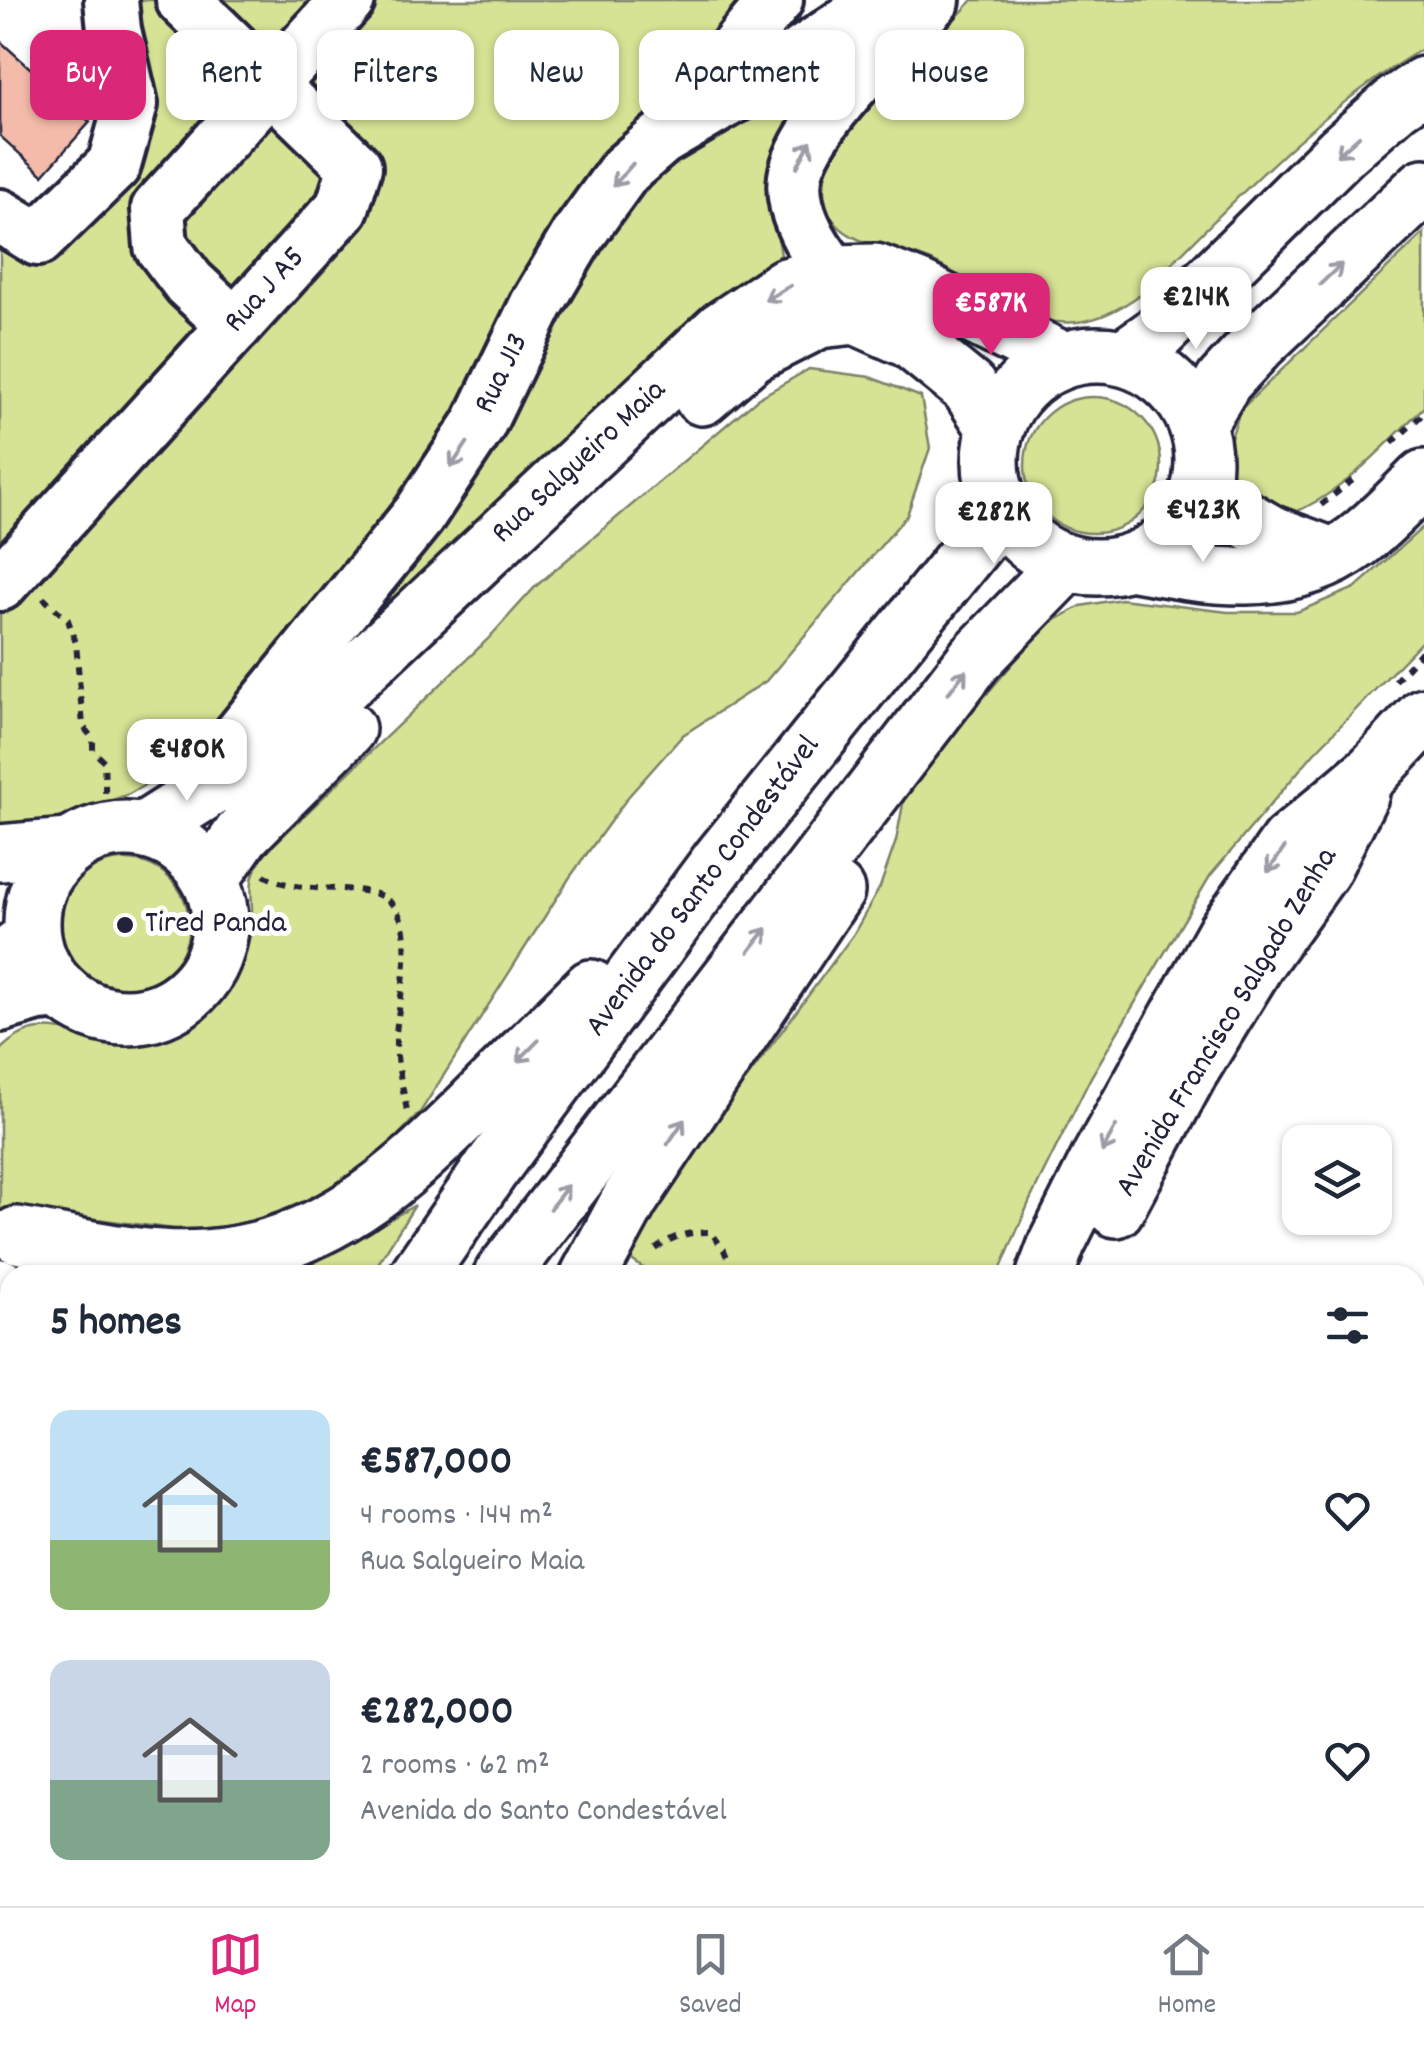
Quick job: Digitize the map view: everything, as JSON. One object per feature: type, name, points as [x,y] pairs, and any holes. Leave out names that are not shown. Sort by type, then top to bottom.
[{"type":"main road","points":[[1124,358],[1155,336],[1341,152],[1396,103],[1424,85]]},
{"type":"main road","points":[[1197,425],[1224,381],[1258,344],[1424,187]]},
{"type":"main road","name":"Rua Salgueiro Maia","points":[[0,853],[126,829],[283,742],[722,330],[786,286],[834,273],[875,272],[920,289],[1062,360]]},
{"type":"main road","name":"Rua Salgueiro Maia","points":[[219,867],[242,834],[320,754],[646,444],[752,354],[818,320],[856,316],[910,340],[970,388],[996,428]]},
{"type":"main road","points":[[1093,354],[1124,358],[1155,372],[1180,395],[1197,425],[1204,458],[1199,492],[1173,536],[1153,551],[1130,562],[1100,567],[1068,563],[1031,542],[1003,510],[991,470],[996,428],[1010,399],[1033,376],[1062,360],[1093,354]]},
{"type":"main road","points":[[1199,492],[1270,532],[1370,530],[1403,466]]},
{"type":"main road","name":"Avenida do Santo Condestável","points":[[425,1265],[491,1169],[721,858],[1003,510]]},
{"type":"main road","points":[[1130,562],[1206,575],[1285,573],[1322,533]]},
{"type":"main road","points":[[510,1265],[975,659],[1068,563]]},
{"type":"main road","name":"Avenida Francisco Salgado Zenha","points":[[1049,1265],[1100,1157],[1226,931],[1288,842],[1373,771],[1424,716]]},
{"type":"main road","points":[[594,1265],[630,1200],[829,905],[912,742]]},
{"type":"main road","name":"Avenida Francisco Salgado Zenha","points":[[1089,1265],[1189,1073],[1260,957],[1322,870],[1373,771]]},
{"type":"main road","points":[[126,829],[219,867],[219,945],[206,975],[184,999],[154,1014],[121,1018],[88,1010],[61,992],[16,933],[49,868],[126,829]]},
{"type":"main road","points":[[16,1234],[148,1257],[204,1258],[251,1252],[335,1220],[375,1196],[415,1163],[721,858]]},
{"type":"street","points":[[0,216],[38,239],[114,165],[131,104],[111,0]]},
{"type":"street","name":"Rua J A5","points":[[183,0],[214,30]]},
{"type":"street","points":[[297,56],[348,0]]},
{"type":"street","points":[[661,139],[776,0]]},
{"type":"street","name":"Rua J13","points":[[126,829],[419,515],[478,426],[536,304],[625,170],[661,139],[772,74],[853,19],[874,0]]},
{"type":"street","points":[[834,273],[816,253],[795,202],[796,170],[832,110],[933,0]]},
{"type":"street","name":"Rua J A5","points":[[6,578],[342,208],[355,168],[297,111]]},
{"type":"street","points":[[235,326],[190,283],[161,246],[158,208],[238,120]]},
{"type":"street","points":[[0,1005],[61,992]]},
{"type":"path","points":[[1403,466],[1424,413]]},
{"type":"path","points":[[1322,533],[1330,500],[1367,468]]},
{"type":"path","points":[[6,578],[68,620],[76,643],[82,726],[92,739],[93,751],[104,761],[126,829]]},
{"type":"path","points":[[219,867],[280,885],[370,892],[387,899],[401,914],[406,938],[396,1040],[415,1163]]},
{"type":"path","points":[[652,1252],[668,1239],[687,1232],[710,1232],[730,1265]]},
{"type":"green space","points":[[111,0],[749,0],[724,30],[639,30],[639,120],[649,120],[536,255],[461,401],[391,520],[253,686],[162,775],[129,794],[56,821],[0,826],[0,216],[38,239],[114,165],[113,120],[146,120],[146,30],[112,30]]},
{"type":"green space","points":[[973,0],[1424,0],[1424,48],[1384,73],[1310,131],[1141,294],[1096,318],[1067,323],[993,304],[930,260],[880,247],[845,232],[828,210],[824,184],[837,142],[875,102],[875,120],[1024,120],[1024,30],[944,30]]},
{"type":"green space","points":[[741,120],[795,120],[778,140],[769,182],[781,255],[752,273],[660,350],[312,695],[621,197]]},
{"type":"green space","points":[[1424,233],[1424,407],[1362,468],[1310,505],[1290,514],[1254,497],[1231,471],[1230,442],[1239,411]]},
{"type":"green space","points":[[809,369],[870,377],[921,397],[930,448],[907,515],[766,681],[683,735],[628,797],[570,877],[421,1111],[358,1178],[285,1214],[197,1232],[20,1209],[90,1265],[0,1263],[0,1050],[12,1039],[36,1029],[115,1040],[148,1038],[179,1029],[206,1011],[226,991],[244,958],[252,922],[252,879],[265,853],[487,640],[536,586],[757,399]]},
{"type":"green space","points":[[1093,397],[1119,402],[1141,417],[1156,439],[1161,465],[1156,491],[1141,513],[1119,528],[1093,533],[1067,528],[1045,513],[1030,491],[1025,465],[1030,439],[1045,417],[1067,402]]},
{"type":"green space","points":[[1424,526],[1424,639],[1314,753],[1210,876],[1091,1077],[1002,1265],[639,1265],[619,1251],[853,935],[880,887],[896,841],[906,788],[1045,626],[1081,606],[1121,599],[1228,612],[1297,612],[1355,588]]},
{"type":"green space","points":[[125,860],[149,865],[170,879],[184,900],[189,924],[184,948],[170,969],[149,983],[125,988],[101,983],[80,969],[66,948],[61,924],[66,900],[80,879],[101,865]]},
{"type":"green space","points":[[415,1205],[377,1265],[311,1265]]},
{"type":"building","points":[[0,41],[30,68],[30,120],[90,122],[43,175],[0,136]]},
{"type":"place","name":"Tired Panda","points":[[125,925]]}]
